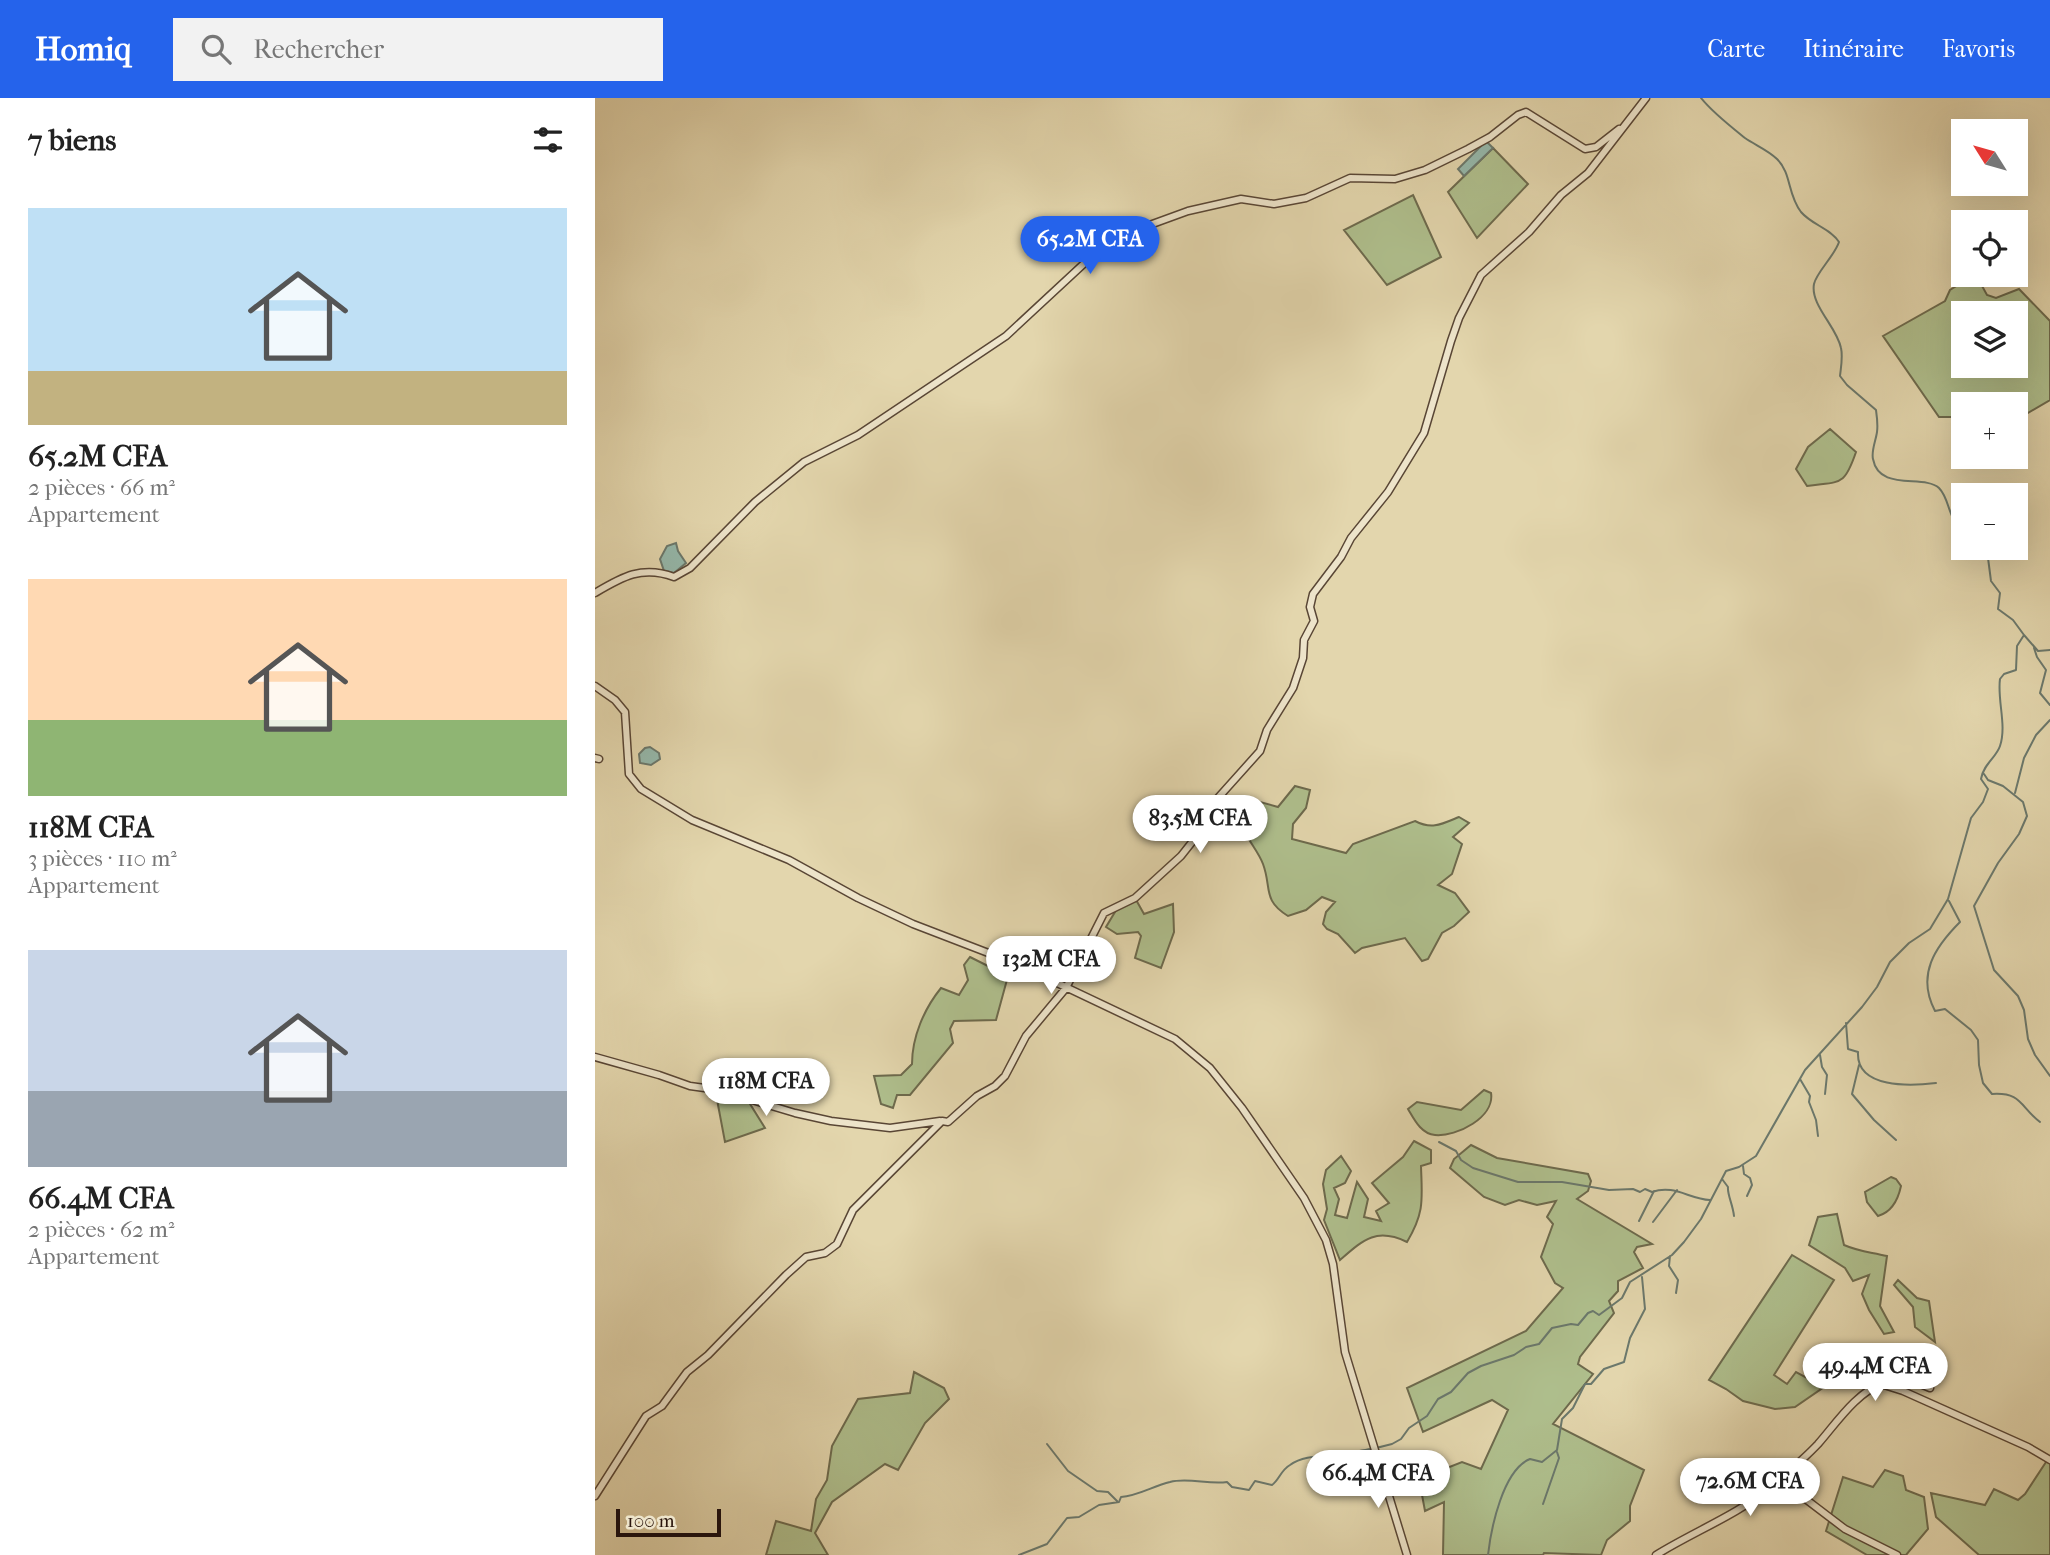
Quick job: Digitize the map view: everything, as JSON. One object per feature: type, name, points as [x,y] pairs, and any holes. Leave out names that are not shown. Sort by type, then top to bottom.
[{"type":"street","points":[[595,1057],[690,1086],[719,1090],[795,1113],[831,1121],[890,1128],[948,1122],[977,1096],[995,1086],[1005,1076],[1026,1036],[1066,989],[1104,913],[1135,898],[1181,856],[1200,832],[1217,799],[1260,751],[1267,730],[1293,688],[1303,658],[1304,640],[1314,621],[1310,607],[1313,594],[1341,557],[1351,538],[1388,492],[1424,433],[1459,318],[1481,275],[1529,232],[1561,195],[1588,173],[1646,98]]},
{"type":"street","points":[[595,593],[627,574],[664,573],[674,577],[690,568],[755,502],[803,462],[858,435],[1006,336],[1103,246],[1114,239],[1188,211],[1241,199],[1275,204],[1306,198],[1350,178],[1395,179],[1425,170],[1490,137],[1526,112],[1585,149],[1596,147],[1627,123]]},
{"type":"street","points":[[595,686],[615,700],[625,712],[629,774],[641,789],[692,820],[789,860],[858,898],[913,924],[1017,964],[1175,1039],[1196,1054],[1219,1078],[1316,1218],[1333,1264],[1343,1342],[1406,1555]]},
{"type":"street","points":[[595,1496],[646,1416],[662,1406],[687,1372],[708,1355],[786,1275],[806,1258],[825,1253],[837,1244],[853,1210],[942,1121]]},
{"type":"street","points":[[1656,1555],[1738,1509],[1781,1478],[1817,1445],[1857,1399],[1873,1388],[1885,1381],[1900,1379],[1916,1381],[1930,1388]]},
{"type":"street","points":[[1873,1388],[1884,1385],[1903,1391],[2028,1447],[2050,1460]]},
{"type":"street","points":[[1770,1472],[1845,1529],[1896,1555]]},
{"type":"green space","points":[[1493,148],[1528,184],[1477,238],[1448,192]]},
{"type":"green space","points":[[1413,195],[1441,257],[1387,285],[1344,230]]},
{"type":"green space","points":[[1955,287],[1983,287],[1987,295],[1996,298],[2019,289],[2050,321],[2050,400],[2028,413],[2028,392],[1951,392],[1951,417],[1939,417],[1883,336],[1945,301],[1950,290]]},
{"type":"green space","points":[[1830,429],[1856,452],[1852,463],[1840,480],[1807,486],[1796,469],[1808,447]]},
{"type":"green space","points":[[1295,786],[1310,790],[1306,808],[1293,824],[1292,839],[1346,853],[1353,844],[1415,821],[1432,826],[1459,817],[1469,823],[1453,837],[1462,844],[1452,874],[1438,885],[1455,893],[1469,912],[1442,933],[1428,959],[1422,961],[1405,938],[1362,948],[1355,953],[1338,934],[1323,924],[1326,912],[1335,902],[1322,897],[1306,910],[1288,916],[1274,905],[1263,864],[1242,825],[1242,797],[1278,807]]},
{"type":"green space","points":[[1135,898],[1144,914],[1173,904],[1174,932],[1161,968],[1135,958],[1141,936],[1138,932],[1117,934],[1106,927],[1118,907]]},
{"type":"green space","points":[[970,957],[1008,976],[996,1020],[954,1021],[950,1029],[953,1043],[910,1095],[897,1095],[893,1108],[881,1104],[874,1076],[901,1075],[912,1064],[917,1034],[929,1005],[941,988],[959,995],[968,980],[964,965]]},
{"type":"green space","points":[[715,1089],[745,1096],[765,1128],[725,1142]]},
{"type":"green space","points":[[1484,1090],[1491,1093],[1487,1110],[1473,1124],[1454,1133],[1435,1135],[1426,1132],[1408,1109],[1417,1102],[1461,1110]]},
{"type":"green space","points":[[1414,1141],[1431,1150],[1431,1163],[1421,1166],[1420,1213],[1407,1242],[1378,1236],[1363,1242],[1340,1260],[1324,1220],[1327,1209],[1323,1184],[1326,1170],[1341,1156],[1351,1171],[1345,1183],[1334,1188],[1339,1199],[1335,1215],[1347,1218],[1357,1182],[1368,1199],[1364,1217],[1381,1221],[1376,1211],[1389,1203],[1372,1183],[1403,1157]]},
{"type":"green space","points":[[1471,1145],[1497,1158],[1588,1174],[1591,1181],[1588,1191],[1577,1199],[1652,1244],[1637,1247],[1634,1252],[1643,1268],[1618,1281],[1618,1291],[1609,1301],[1614,1313],[1580,1357],[1578,1364],[1593,1374],[1553,1424],[1644,1470],[1630,1506],[1630,1521],[1607,1540],[1601,1555],[1443,1555],[1444,1502],[1425,1511],[1419,1479],[1462,1462],[1481,1469],[1508,1410],[1492,1400],[1423,1432],[1407,1388],[1526,1331],[1563,1288],[1555,1283],[1541,1257],[1553,1224],[1547,1217],[1556,1201],[1537,1205],[1519,1200],[1505,1205],[1484,1197],[1450,1168],[1454,1159]]},
{"type":"green space","points":[[1891,1177],[1901,1186],[1898,1196],[1891,1208],[1878,1216],[1867,1202],[1865,1192]]},
{"type":"green space","points":[[1837,1214],[1844,1245],[1887,1256],[1880,1306],[1894,1332],[1884,1334],[1869,1310],[1862,1294],[1869,1275],[1853,1281],[1845,1268],[1809,1245],[1818,1217]]},
{"type":"green space","points":[[1792,1255],[1834,1280],[1774,1375],[1787,1384],[1796,1372],[1824,1387],[1795,1407],[1775,1409],[1743,1401],[1709,1380]]},
{"type":"green space","points":[[1898,1280],[1917,1298],[1929,1301],[1935,1342],[1915,1327],[1913,1307],[1894,1285]]},
{"type":"green space","points":[[914,1372],[944,1388],[949,1399],[925,1423],[898,1470],[885,1464],[832,1502],[815,1533],[828,1555],[766,1555],[776,1521],[811,1531],[816,1499],[827,1480],[832,1446],[858,1399],[910,1393]]},
{"type":"green space","points":[[2048,1459],[2050,1555],[1979,1555],[1936,1517],[1931,1493],[1985,1505],[1994,1489],[2018,1500],[2025,1494]]},
{"type":"green space","points":[[1885,1470],[1903,1476],[1906,1490],[1924,1497],[1928,1529],[1906,1555],[1867,1555],[1826,1531],[1843,1477],[1873,1487]]},
{"type":"water","points":[[1486,141],[1493,148],[1464,176],[1458,169]]},
{"type":"water","points":[[676,543],[686,563],[674,573],[664,571],[660,559],[667,546]]},
{"type":"water","points":[[650,747],[659,753],[660,759],[651,765],[640,763],[639,754]]},
{"type":"waterway","points":[[1701,98],[1733,129],[1777,159],[1785,171],[1793,198],[1801,212],[1831,233],[1839,242],[1815,280],[1814,292],[1839,340],[1842,358],[1840,376],[1876,410],[1877,429],[1873,459],[1877,469],[1893,479],[1923,482],[1939,488],[1951,513]]},
{"type":"waterway","points":[[1376,1448],[1401,1439],[1409,1428],[1427,1416],[1438,1399],[1451,1392],[1468,1373],[1514,1355],[1526,1347],[1539,1344],[1552,1328],[1578,1325],[1593,1311],[1599,1315],[1622,1298],[1630,1282],[1672,1255],[1701,1219],[1726,1171],[1739,1167],[1756,1156],[1805,1070],[1862,1007],[1877,987],[1890,962],[1909,943],[1930,929],[1948,899],[1971,818],[1983,802],[1988,789],[1981,779],[2002,738],[2000,679],[2004,674],[2016,670],[2017,646],[2024,635],[2013,620],[1998,609],[2000,593],[1991,581],[1988,560]]},
{"type":"waterway","points":[[2024,635],[2038,651],[2050,650]]},
{"type":"waterway","points":[[2034,648],[2046,670],[2040,693],[2050,705]]},
{"type":"waterway","points":[[2015,793],[2024,758],[2036,735],[2050,720]]},
{"type":"waterway","points":[[1984,774],[1988,780],[2003,786],[2023,802],[2027,816],[2019,834],[1998,863],[1974,906],[1994,970],[2018,996],[2024,1010],[2028,1039],[2035,1055],[2050,1076]]},
{"type":"waterway","points":[[1949,901],[1960,922],[1943,941],[1931,962],[1927,985],[1935,1011],[1945,1009],[1971,1030],[1978,1040],[1983,1083],[1992,1094],[2015,1098],[2040,1122]]},
{"type":"waterway","points":[[1846,1023],[1848,1049],[1858,1052],[1860,1064],[1866,1073],[1875,1079],[1900,1084],[1936,1083]]},
{"type":"waterway","points":[[1820,1055],[1827,1075],[1825,1094]]},
{"type":"waterway","points":[[1859,1065],[1852,1094],[1896,1140]]},
{"type":"waterway","points":[[1800,1079],[1810,1096],[1809,1102],[1816,1120],[1818,1136]]},
{"type":"waterway","points":[[1439,1142],[1456,1151],[1461,1160],[1473,1168],[1518,1182],[1562,1182],[1640,1192],[1645,1189],[1652,1192],[1667,1190],[1710,1200]]},
{"type":"waterway","points":[[1743,1166],[1744,1174],[1750,1178],[1752,1185],[1747,1196]]},
{"type":"waterway","points":[[1722,1179],[1728,1187],[1734,1216]]},
{"type":"waterway","points":[[1653,1222],[1677,1190]]},
{"type":"waterway","points":[[1639,1221],[1654,1191]]},
{"type":"waterway","points":[[1670,1256],[1669,1266],[1678,1280],[1676,1293]]},
{"type":"waterway","points":[[1488,1555],[1495,1516],[1512,1475],[1530,1459],[1542,1462],[1557,1450],[1562,1419],[1573,1408],[1585,1384],[1591,1384],[1604,1369],[1624,1362],[1630,1338],[1645,1309],[1642,1277]]},
{"type":"waterway","points":[[1047,1444],[1068,1471],[1097,1491],[1108,1492],[1117,1501]]},
{"type":"waterway","points":[[1019,1555],[1047,1544],[1067,1518],[1079,1517],[1099,1505],[1119,1502],[1121,1497],[1164,1484],[1184,1480],[1227,1482],[1232,1487],[1249,1490],[1255,1481],[1272,1485],[1282,1472],[1296,1461],[1371,1449]]},
{"type":"waterway","points":[[1543,1504],[1559,1458],[1557,1452]]}]
